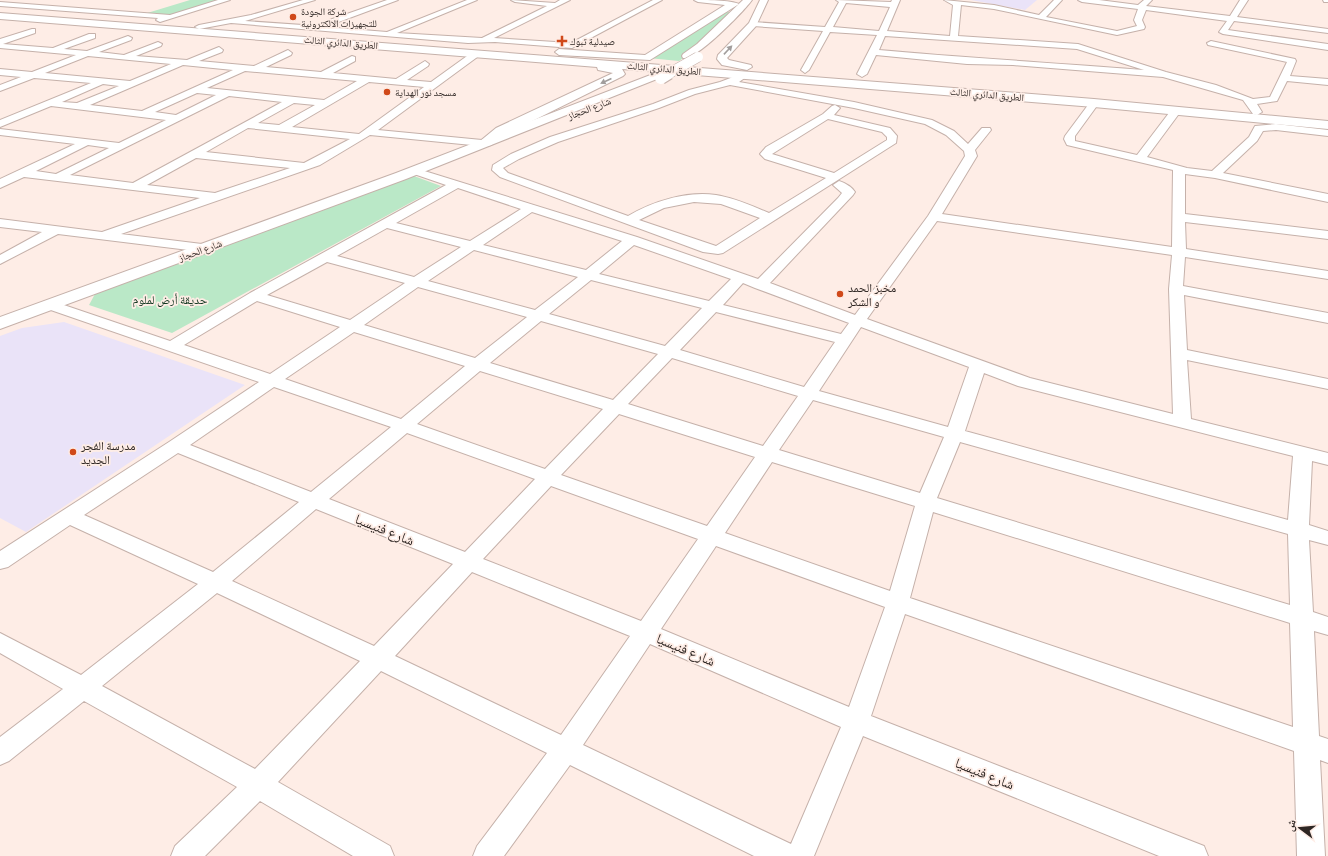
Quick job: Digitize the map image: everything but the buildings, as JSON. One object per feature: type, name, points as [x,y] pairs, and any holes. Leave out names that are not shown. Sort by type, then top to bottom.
[{"type":"main road","name":"شارع الحجاز","points":[[401,176],[418,172],[624,95],[714,44],[755,0]]},
{"type":"main road","points":[[764,0],[753,24],[722,59],[726,63],[736,66],[790,73]]},
{"type":"main road","name":"شارع الحجاز","points":[[693,56],[701,46],[746,2]]},
{"type":"main road","name":"الطريق الدائري الثالث","points":[[0,12],[152,23],[199,27],[214,30]]},
{"type":"main road","name":"الطريق الدائري الثالث","points":[[0,16],[483,49],[1254,107],[1328,118]]},
{"type":"main road","name":"الطريق الدائري الثالث","points":[[483,49],[746,75],[1176,110],[1244,117],[1310,127],[1328,125]]},
{"type":"main road","points":[[483,49],[535,62],[606,68],[619,72],[614,77],[501,131],[484,143]]},
{"type":"main road","name":"شارع الحجاز","points":[[0,323],[401,176],[657,77]]},
{"type":"main road","points":[[156,267],[164,254],[163,244]]},
{"type":"street","points":[[18,5],[31,0]]},
{"type":"street","points":[[152,23],[226,0]]},
{"type":"street","points":[[199,27],[234,22],[311,0]]},
{"type":"street","points":[[315,29],[394,0]]},
{"type":"street","points":[[387,35],[473,0]]},
{"type":"street","points":[[515,0],[556,5]]},
{"type":"street","points":[[102,236],[306,167],[328,157],[364,134],[483,49],[566,0]]},
{"type":"street","points":[[234,22],[471,41],[483,49],[572,46],[658,0]]},
{"type":"street","points":[[698,0],[732,4],[746,2]]},
{"type":"street","points":[[840,0],[896,2],[874,52],[862,74]]},
{"type":"street","points":[[806,70],[844,0]]},
{"type":"street","points":[[948,0],[989,6],[1040,18],[1122,33],[1141,27],[1138,21],[1144,6],[1155,0]]},
{"type":"street","points":[[1040,18],[1058,0]]},
{"type":"street","points":[[1082,0],[1144,6],[1232,19],[1326,29]]},
{"type":"street","points":[[1244,0],[1223,32],[1328,47]]},
{"type":"street","points":[[73,17],[97,2]]},
{"type":"street","points":[[954,38],[957,2]]},
{"type":"street","points":[[0,4],[172,16]]},
{"type":"street","points":[[483,49],[496,47],[648,58],[732,4]]},
{"type":"street","points":[[143,14],[163,8]]},
{"type":"street","points":[[1020,13],[1020,23]]},
{"type":"street","points":[[753,24],[828,28],[954,38],[1020,38],[1078,47],[1213,87],[1254,107],[1274,99],[1292,60],[1210,43]]},
{"type":"street","points":[[0,42],[32,31]]},
{"type":"street","points":[[53,51],[92,36]]},
{"type":"street","points":[[0,88],[128,38]]},
{"type":"street","points":[[1078,47],[1092,41]]},
{"type":"street","points":[[125,57],[158,44]]},
{"type":"street","points":[[0,46],[434,85]]},
{"type":"street","points":[[79,107],[131,84],[219,50]]},
{"type":"street","points":[[874,52],[966,61],[1013,62],[1146,74],[1160,72]]},
{"type":"street","points":[[254,69],[288,54]]},
{"type":"street","points":[[323,75],[352,59]]},
{"type":"street","points":[[397,82],[425,64]]},
{"type":"street","points":[[142,114],[243,68]]},
{"type":"street","points":[[0,72],[131,84]]},
{"type":"street","points":[[746,75],[732,83],[693,92],[656,106],[601,123],[513,157],[497,167],[500,173],[629,220],[714,250],[718,250],[769,217],[838,181],[881,161]]},
{"type":"street","points":[[1284,78],[1328,82]]},
{"type":"street","points":[[282,128],[367,79]]},
{"type":"street","points":[[0,124],[101,82]]},
{"type":"street","points":[[487,856],[566,749],[858,320],[934,217],[971,156],[969,150],[950,133],[928,122],[842,102],[732,83]]},
{"type":"street","points":[[195,90],[325,103]]},
{"type":"street","points":[[58,177],[228,93]]},
{"type":"street","points":[[134,187],[292,100]]},
{"type":"street","points":[[185,856],[258,785],[549,476],[616,408],[711,307],[751,281],[842,201],[849,192],[838,181],[769,157],[766,154],[770,149],[827,116],[842,102]]},
{"type":"street","points":[[1094,103],[1070,136],[1070,142],[1182,169],[1328,198]]},
{"type":"street","points":[[49,104],[178,118]]},
{"type":"street","points":[[1140,159],[1176,110]]},
{"type":"street","points":[[706,265],[838,181],[892,141],[892,136],[886,130],[827,116]]},
{"type":"street","points":[[1244,117],[1259,128],[1310,127],[1328,134]]},
{"type":"street","points":[[247,125],[484,143]]},
{"type":"street","points":[[1215,175],[1253,139],[1259,128]]},
{"type":"street","points":[[969,150],[986,130]]},
{"type":"street","points":[[0,132],[121,146]]},
{"type":"street","points":[[0,142],[19,134]]},
{"type":"street","points":[[0,184],[87,142]]},
{"type":"street","points":[[194,154],[306,167]]},
{"type":"street","points":[[1182,169],[1179,170],[1179,252],[1176,289],[1182,422]]},
{"type":"street","points":[[23,172],[216,197]]},
{"type":"street","points":[[418,172],[706,265],[1024,382],[1328,459]]},
{"type":"street","points":[[484,194],[516,179]]},
{"type":"street","points":[[172,346],[255,296],[455,185]]},
{"type":"street","points":[[629,220],[646,210],[677,201],[715,199],[769,217]]},
{"type":"street","points":[[5,552],[67,516],[176,446],[415,283],[530,208]]},
{"type":"street","points":[[934,217],[1328,275]]},
{"type":"street","points":[[1179,217],[1328,234]]},
{"type":"street","points":[[0,224],[205,248]]},
{"type":"street","points":[[385,224],[845,340]]},
{"type":"street","points":[[1,258],[54,231]]},
{"type":"street","points":[[0,753],[215,583],[587,274],[632,240]]},
{"type":"street","points":[[324,257],[669,352],[809,394],[1328,538]]},
{"type":"street","points":[[1176,289],[1328,318]]},
{"type":"street","points":[[255,296],[1328,626]]},
{"type":"street","points":[[50,305],[549,476],[898,603],[1318,747]]},
{"type":"street","points":[[1178,353],[1328,384]]},
{"type":"street","points":[[800,856],[856,722],[898,603],[926,502],[955,434],[978,366]]},
{"type":"street","name":"شارع فنيسيا","points":[[176,446],[645,632],[856,722],[1194,856]]},
{"type":"street","points":[[1303,453],[1298,530],[1301,618],[1318,747],[1311,856]]},
{"type":"street","points":[[67,516],[377,658],[784,856]]},
{"type":"street","points":[[0,642],[84,687],[380,856]]},
{"type":"shaded area","points":[[971,0],[1037,0],[1025,10]]},
{"type":"shaded area","name":"مدرسة الفجر الجديد","points":[[64,322],[245,385],[26,532],[0,518],[0,336],[22,328]]},
{"type":"green space","points":[[190,0],[226,0],[172,16],[144,14]]},
{"type":"green space","points":[[721,11],[734,13],[701,46],[679,61],[648,58]]},
{"type":"green space","name":"حديقة أرض لملوم","points":[[414,176],[441,186],[172,333],[89,305],[95,294]]},
{"type":"place","name":"شركة الجودة للتجهيزات الالكترونية","points":[[293,17]]},
{"type":"place","name":"صيدلية تبوك","points":[[562,41]]},
{"type":"place","name":"مسجد نور الهداية","points":[[387,92]]},
{"type":"place","name":"مخبز الحمد و الشكر","points":[[840,294]]},
{"type":"place","name":"مدرسة الفجر الجديد","points":[[73,452]]}]
